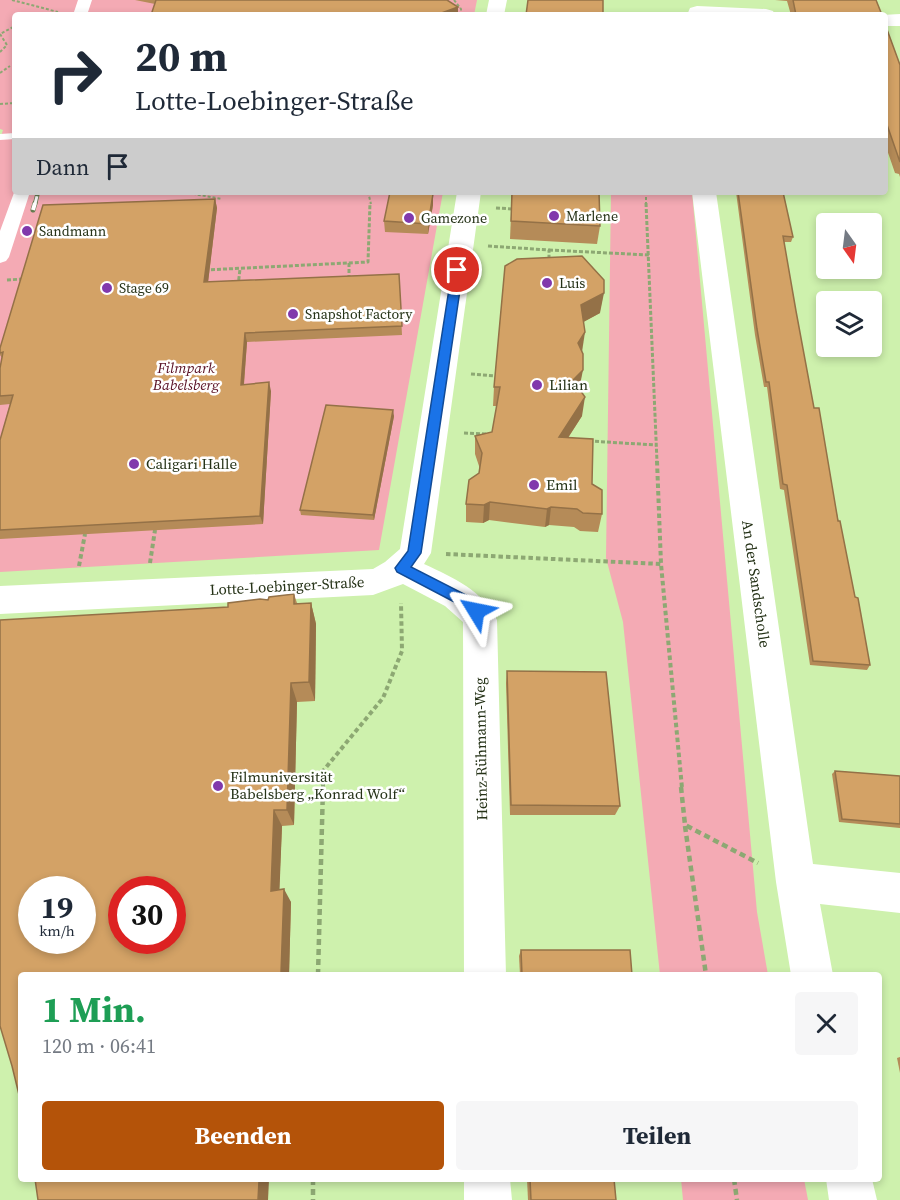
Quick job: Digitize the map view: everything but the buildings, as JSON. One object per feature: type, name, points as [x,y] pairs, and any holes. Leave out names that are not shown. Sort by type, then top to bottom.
[{"type":"street","points":[[0,257],[21,195]]},
{"type":"street","name":"An der Sandscholle","points":[[704,195],[795,882],[811,972]]},
{"type":"street","points":[[406,574],[481,200]]},
{"type":"street","name":"Lotte-Loebinger-Straße","points":[[0,600],[373,582],[406,574]]},
{"type":"street","name":"Heinz-Rühmann-Weg","points":[[406,574],[467,602],[476,611],[480,620],[484,972]]},
{"type":"street","points":[[795,882],[900,893]]},
{"type":"street","points":[[487,1182],[488,1200]]},
{"type":"street","points":[[850,1182],[853,1200]]},
{"type":"path","points":[[12,0],[61,12]]},
{"type":"path","points":[[0,34],[7,45],[0,52]]},
{"type":"path","points":[[0,73],[10,66]]},
{"type":"path","points":[[200,195],[222,199]]},
{"type":"path","points":[[204,270],[368,262],[371,206],[369,195]]},
{"type":"path","points":[[646,195],[661,564],[685,825],[706,972]]},
{"type":"path","points":[[481,200],[513,209]]},
{"type":"path","points":[[487,246],[649,255]]},
{"type":"path","points":[[548,264],[549,250]]},
{"type":"path","points":[[349,263],[349,285]]},
{"type":"path","points":[[238,290],[240,268]]},
{"type":"path","points":[[0,280],[31,279]]},
{"type":"path","points":[[471,374],[499,376]]},
{"type":"path","points":[[463,433],[495,435]]},
{"type":"path","points":[[585,441],[656,445]]},
{"type":"path","points":[[318,972],[322,771],[383,698],[402,651],[406,574],[661,564]]},
{"type":"path","points":[[685,825],[795,882]]},
{"type":"path","points":[[313,1182],[313,1200]]},
{"type":"path","points":[[734,1182],[737,1200]]},
{"type":"green space","name":"Filmpark Babelsberg","points":[[0,0],[477,0],[475,12],[12,12],[12,195],[442,195],[379,550],[0,572],[0,139],[3,130],[0,129]]},
{"type":"green space","points":[[611,195],[692,195],[757,912],[767,972],[660,972],[623,622],[606,558]]},
{"type":"green space","points":[[681,1182],[805,1182],[808,1200],[683,1200]]},
{"type":"railway","points":[[35,204],[37,195]]},
{"type":"railway","points":[[33,210],[35,203]]},
{"type":"place","name":"Marlene","points":[[554,216]]},
{"type":"place","name":"Gamezone","points":[[409,218]]},
{"type":"place","name":"Sandmann","points":[[27,231]]},
{"type":"place","name":"Luis","points":[[547,283]]},
{"type":"place","name":"Stage 69","points":[[107,288]]},
{"type":"place","name":"Snapshot Factory","points":[[293,314]]},
{"type":"place","name":"Lilian","points":[[537,385]]},
{"type":"place","name":"Caligari Halle","points":[[134,464]]},
{"type":"place","name":"Emil","points":[[534,485]]},
{"type":"place","name":"Filmuniversität Babelsberg „Konrad Wolf“","points":[[218,786]]},
{"type":"route","points":[[457,270],[415,553],[401,568],[467,602],[476,611]]}]
